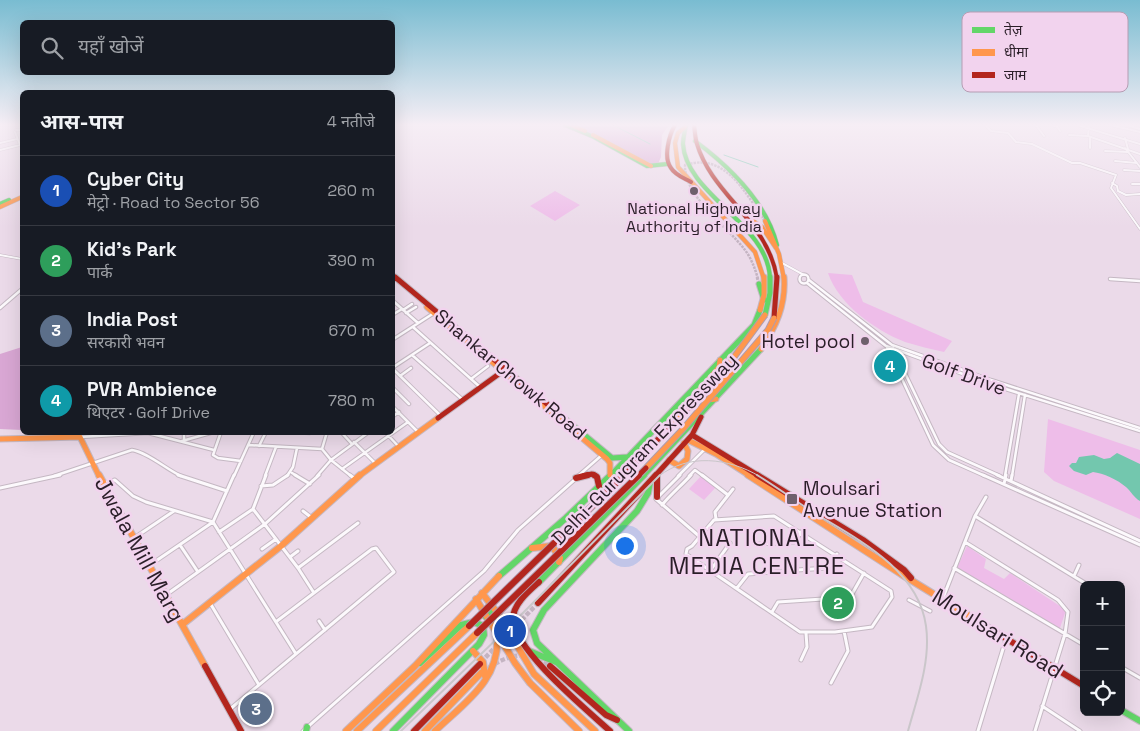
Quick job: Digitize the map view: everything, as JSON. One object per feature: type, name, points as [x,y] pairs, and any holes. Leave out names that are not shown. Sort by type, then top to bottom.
[{"type":"main road","points":[[637,159],[649,165],[667,164]]},
{"type":"main road","points":[[639,159],[649,165]]},
{"type":"main road","points":[[667,159],[667,164],[674,172],[693,182]]},
{"type":"main road","points":[[346,731],[416,666],[482,592],[633,454],[754,325],[765,300],[765,279],[759,259],[719,210],[678,167],[677,159]]},
{"type":"main road","name":"Delhi-Gurugram Expressway","points":[[357,731],[469,626],[643,456],[728,364],[760,325],[765,316],[771,294],[771,280],[766,256],[692,170],[688,159]]},
{"type":"main road","name":"Delhi-Gurugram Expressway","points":[[376,731],[637,477],[683,429],[768,330],[774,318],[779,287],[776,264],[771,252],[750,219],[702,159]]},
{"type":"main road","points":[[718,159],[765,214],[778,236],[776,248]]},
{"type":"main road","points":[[0,205],[20,197]]},
{"type":"main road","points":[[719,210],[728,211]]},
{"type":"main road","points":[[610,731],[536,662],[514,626],[513,618],[520,602],[636,486],[752,359],[771,333],[779,319],[786,287],[782,263],[776,248],[762,227],[750,219]]},
{"type":"main road","points":[[765,221],[775,240],[776,248]]},
{"type":"main road","name":"Shankar Chowk Road","points":[[395,278],[612,458],[625,458],[633,454]]},
{"type":"main road","name":"Shankar Chowk Road","points":[[395,279],[602,455],[610,463],[610,476]]},
{"type":"main road","points":[[758,284],[765,300]]},
{"type":"main road","points":[[716,399],[707,400],[697,393],[719,367],[720,360]]},
{"type":"main road","points":[[182,624],[281,546],[354,479],[503,371]]},
{"type":"main road","points":[[538,603],[686,442],[692,435],[701,416]]},
{"type":"main road","name":"Moulsari Road","points":[[692,435],[863,540],[904,570],[913,580]]},
{"type":"main road","points":[[0,440],[80,437]]},
{"type":"main road","name":"Jwala Mill Marg","points":[[80,437],[92,465],[241,731]]},
{"type":"main road","points":[[695,444],[694,440],[697,438]]},
{"type":"main road","points":[[670,460],[679,466],[685,461],[688,451],[686,442]]},
{"type":"main road","name":"Moulsari Road","points":[[686,442],[705,449],[1080,684]]},
{"type":"main road","points":[[576,478],[590,474],[595,475],[599,487]]},
{"type":"main road","points":[[656,475],[657,497]]},
{"type":"main road","points":[[629,731],[537,643],[533,630],[539,617],[637,511],[648,493],[650,482]]},
{"type":"main road","points":[[531,548],[552,546],[560,558],[558,563]]},
{"type":"main road","points":[[482,592],[499,615],[534,674],[594,731]]},
{"type":"main road","points":[[476,599],[515,663],[530,683],[579,731]]},
{"type":"main road","points":[[486,617],[494,609]]},
{"type":"main road","points":[[393,731],[473,651],[483,639],[485,632],[483,626],[479,622],[473,621],[461,625],[429,657],[416,666]]},
{"type":"main road","points":[[435,731],[495,665],[498,657],[497,633]]},
{"type":"main road","points":[[473,651],[486,666],[484,679]]},
{"type":"main road","points":[[529,651],[558,663]]},
{"type":"main road","points":[[414,731],[480,664]]},
{"type":"main road","points":[[550,666],[606,715],[619,721]]},
{"type":"main road","points":[[425,731],[481,673]]},
{"type":"main road","points":[[1125,713],[1140,722]]},
{"type":"street","points":[[1064,159],[1116,175],[1111,188],[1140,229]]},
{"type":"street","points":[[1134,159],[1140,167]]},
{"type":"street","points":[[1115,161],[1137,163]]},
{"type":"street","points":[[1124,170],[1140,171]]},
{"type":"street","points":[[1112,183],[1124,194],[1140,194]]},
{"type":"street","points":[[1132,184],[1140,184]]},
{"type":"street","points":[[0,255],[20,260]]},
{"type":"street","points":[[782,263],[806,276]]},
{"type":"street","points":[[806,276],[801,276],[798,279],[806,283],[809,280]]},
{"type":"street","name":"Golf Drive","points":[[806,276],[893,347]]},
{"type":"street","points":[[1110,279],[1140,281]]},
{"type":"street","name":"Golf Drive","points":[[806,283],[886,346],[1020,392],[1140,428]]},
{"type":"street","points":[[0,308],[20,291]]},
{"type":"street","points":[[395,302],[418,323]]},
{"type":"street","points":[[395,313],[412,304]]},
{"type":"street","points":[[406,313],[416,307]]},
{"type":"street","points":[[395,338],[434,313]]},
{"type":"street","points":[[413,327],[480,387]]},
{"type":"street","points":[[395,366],[430,343]]},
{"type":"street","points":[[886,346],[935,448],[949,460],[1005,482],[1011,482],[1140,545]]},
{"type":"street","points":[[893,347],[942,447],[955,457],[1010,486],[1140,541]]},
{"type":"street","points":[[412,355],[463,400]]},
{"type":"street","points":[[471,379],[488,366]]},
{"type":"street","points":[[400,376],[411,368]]},
{"type":"street","points":[[395,371],[441,416]]},
{"type":"street","points":[[395,390],[409,404]]},
{"type":"street","points":[[1005,482],[1020,392]]},
{"type":"street","points":[[1010,486],[1025,393]]},
{"type":"street","name":"Golf Drive","points":[[1025,393],[1140,432]]},
{"type":"street","points":[[395,409],[418,433]]},
{"type":"street","points":[[395,414],[399,412]]},
{"type":"street","points":[[395,432],[408,422]]},
{"type":"street","points":[[80,437],[114,435]]},
{"type":"street","points":[[156,435],[214,450]]},
{"type":"street","points":[[184,435],[184,440]]},
{"type":"street","points":[[179,441],[203,435]]},
{"type":"street","points":[[221,435],[213,455],[215,457],[241,460]]},
{"type":"street","points":[[150,568],[213,522],[253,435]]},
{"type":"street","points":[[259,446],[264,435]]},
{"type":"street","points":[[322,449],[325,435]]},
{"type":"street","points":[[344,435],[376,464]]},
{"type":"street","points":[[165,595],[231,550],[265,524],[310,484],[331,460],[365,435]]},
{"type":"street","points":[[342,470],[389,436],[399,447]]},
{"type":"street","points":[[248,445],[322,449],[331,460],[354,479]]},
{"type":"street","points":[[219,532],[252,509],[276,447]]},
{"type":"street","points":[[261,486],[270,487],[292,473],[297,448]]},
{"type":"street","points":[[700,536],[656,500],[705,449]]},
{"type":"street","points":[[0,488],[64,474],[127,451],[136,450],[184,478],[227,491]]},
{"type":"street","points":[[305,730],[484,571],[518,530],[602,455]]},
{"type":"street","points":[[662,505],[673,491],[678,489],[695,470],[728,495]]},
{"type":"street","points":[[292,473],[310,484]]},
{"type":"street","points":[[103,483],[115,480],[138,499],[213,522],[296,654]]},
{"type":"street","points":[[716,519],[715,512],[733,489]]},
{"type":"street","points":[[943,598],[975,516],[986,497]]},
{"type":"street","points":[[252,509],[290,557],[314,593]]},
{"type":"street","points":[[134,538],[174,511]]},
{"type":"street","points":[[303,511],[312,518]]},
{"type":"street","points":[[774,516],[837,554],[883,588],[889,590],[892,597],[872,627],[806,633],[794,628],[686,554],[687,549],[692,546],[711,521],[716,519],[774,516]]},
{"type":"street","points":[[975,516],[1082,581]]},
{"type":"street","points":[[298,568],[358,523]]},
{"type":"street","points":[[757,544],[795,542],[801,532]]},
{"type":"street","points":[[262,549],[276,539]]},
{"type":"street","points":[[964,542],[1062,603],[1068,612],[1065,634],[1035,731]]},
{"type":"street","points":[[710,571],[730,543]]},
{"type":"street","points":[[180,545],[198,572]]},
{"type":"street","points":[[229,710],[394,572],[374,548],[277,621]]},
{"type":"street","points":[[290,557],[298,551]]},
{"type":"street","points":[[797,570],[828,568],[837,554]]},
{"type":"street","points":[[1074,576],[1079,565]]},
{"type":"street","points":[[954,568],[1080,643]]},
{"type":"street","points":[[737,588],[748,574],[785,571]]},
{"type":"street","points":[[848,601],[864,573]]},
{"type":"street","points":[[772,612],[778,602],[823,599]]},
{"type":"street","points":[[909,600],[930,611]]},
{"type":"street","points":[[210,603],[259,685]]},
{"type":"street","points":[[319,621],[326,630]]},
{"type":"street","points":[[831,683],[848,651],[844,631]]},
{"type":"street","points":[[801,660],[807,647],[806,633]]},
{"type":"street","points":[[978,731],[1006,638]]},
{"type":"street","points":[[1125,669],[1140,678]]},
{"type":"street","points":[[1042,706],[1080,731]]},
{"type":"shaded area","points":[[640,159],[660,159],[658,164],[652,166]]},
{"type":"shaded area","points":[[555,191],[580,205],[555,221],[530,206]]},
{"type":"shaded area","points":[[828,273],[852,275],[863,302],[952,341],[944,352],[905,342],[882,331],[849,306],[833,285]]},
{"type":"shaded area","points":[[20,348],[20,430],[0,429],[0,354]]},
{"type":"shaded area","points":[[1048,419],[1140,450],[1140,519],[1054,481],[1044,472]]},
{"type":"shaded area","points":[[1117,453],[1140,464],[1140,501],[1126,487],[1110,477],[1093,472],[1086,475],[1074,471],[1069,466],[1072,463],[1076,463],[1079,457],[1094,455],[1104,459],[1110,458]]},
{"type":"shaded area","points":[[701,476],[716,487],[704,500],[689,489]]},
{"type":"shaded area","points":[[967,546],[986,559],[984,568],[1004,579],[1010,573],[1066,610],[1059,631],[957,568]]},
{"type":"shaded area","points":[[832,590],[854,607],[854,612],[836,613],[831,611],[826,599]]},
{"type":"waterway","points":[[736,159],[758,167]]},
{"type":"tunnel","points":[[758,279],[753,263],[745,250],[699,200],[691,188],[685,165],[712,164],[723,170],[742,188],[765,221]]},
{"type":"tunnel","points":[[757,277],[759,284]]},
{"type":"tunnel","points":[[481,662],[538,603]]},
{"type":"tunnel","points":[[484,671],[500,661],[525,655],[541,660],[550,666]]},
{"type":"railway","points":[[659,476],[683,464],[696,461],[722,462],[735,465],[757,475]]},
{"type":"railway","points":[[757,475],[865,544],[898,571],[911,587],[921,606],[926,626],[927,653],[908,731]]},
{"type":"railway","points":[[401,731],[505,631],[659,476]]},
{"type":"traffic: fast","points":[[634,159],[647,166],[667,164]]},
{"type":"traffic: fast","points":[[687,159],[690,166],[704,185],[745,228],[765,257],[770,273],[770,293],[765,315]]},
{"type":"traffic: fast","points":[[718,159],[757,202],[774,232],[777,245]]},
{"type":"traffic: fast","points":[[0,204],[9,200]]},
{"type":"traffic: fast","points":[[759,284],[764,300]]},
{"type":"traffic: fast","points":[[499,576],[566,518],[633,454],[754,325],[760,310]]},
{"type":"traffic: fast","points":[[539,582],[670,449],[761,349]]},
{"type":"traffic: fast","points":[[559,414],[612,458],[627,457]]},
{"type":"traffic: fast","points":[[629,731],[537,643],[533,630],[544,610],[637,511],[648,493],[650,482]]},
{"type":"traffic: fast","points":[[486,617],[494,609]]},
{"type":"traffic: fast","points":[[393,731],[479,644],[484,635],[483,626],[474,622],[461,625],[420,663]]},
{"type":"traffic: fast","points":[[529,651],[556,662]]},
{"type":"traffic: fast","points":[[1125,712],[1140,721]]},
{"type":"traffic: fast","points":[[306,731],[307,727]]},
{"type":"traffic: slow","points":[[638,159],[651,166]]},
{"type":"traffic: slow","points":[[677,159],[678,167],[755,252],[765,281],[763,303],[760,310]]},
{"type":"traffic: slow","points":[[0,207],[20,198]]},
{"type":"traffic: slow","points":[[719,210],[728,211]]},
{"type":"traffic: slow","points":[[753,221],[762,227],[776,248]]},
{"type":"traffic: slow","points":[[761,349],[779,318],[784,286],[779,254],[765,221]]},
{"type":"traffic: slow","points":[[427,307],[607,459],[610,463],[610,475]]},
{"type":"traffic: slow","points":[[672,425],[729,364],[765,315]]},
{"type":"traffic: slow","points":[[646,468],[683,429],[768,330],[774,318]]},
{"type":"traffic: slow","points":[[716,399],[707,400],[697,393],[719,367],[720,360]]},
{"type":"traffic: slow","points":[[183,624],[281,546],[355,479],[438,418]]},
{"type":"traffic: slow","points":[[0,439],[80,437],[93,465],[205,666]]},
{"type":"traffic: slow","points":[[688,440],[716,454],[901,574],[997,633]]},
{"type":"traffic: slow","points":[[669,460],[679,466],[687,459],[688,451],[684,443]]},
{"type":"traffic: slow","points":[[532,548],[552,546],[560,558],[559,562]]},
{"type":"traffic: slow","points":[[346,731],[415,666],[499,576]]},
{"type":"traffic: slow","points":[[482,593],[499,615],[534,674],[595,731]]},
{"type":"traffic: slow","points":[[476,599],[515,663],[530,683],[579,731]]},
{"type":"traffic: slow","points":[[357,731],[469,626]]},
{"type":"traffic: slow","points":[[376,731],[477,633]]},
{"type":"traffic: slow","points":[[435,731],[479,689],[488,676],[495,663],[498,650],[497,635]]},
{"type":"traffic: slow","points":[[473,651],[483,662],[485,676]]},
{"type":"traffic: slow","points":[[425,731],[481,673]]},
{"type":"traffic: jam","points":[[668,159],[668,164],[674,172],[691,182]]},
{"type":"traffic: jam","points":[[704,159],[716,179],[759,232],[770,251],[777,278],[774,318]]},
{"type":"traffic: jam","points":[[395,277],[559,414]]},
{"type":"traffic: jam","points":[[438,418],[503,371]]},
{"type":"traffic: jam","points":[[538,603],[673,457],[692,435],[701,417]]},
{"type":"traffic: jam","points":[[469,626],[643,456],[672,425]]},
{"type":"traffic: jam","points":[[692,435],[863,540],[904,570],[911,578]]},
{"type":"traffic: jam","points":[[477,633],[646,468]]},
{"type":"traffic: jam","points":[[576,478],[592,474],[597,477],[599,486]]},
{"type":"traffic: jam","points":[[657,476],[657,497]]},
{"type":"traffic: jam","points":[[539,582],[516,608],[513,619],[516,631],[525,646],[553,678],[610,731]]},
{"type":"traffic: jam","points":[[997,633],[1080,684]]},
{"type":"traffic: jam","points":[[414,731],[480,664]]},
{"type":"traffic: jam","points":[[205,666],[241,731]]},
{"type":"traffic: jam","points":[[550,666],[606,715],[617,720]]},
{"type":"place","name":"National Highway Authority of India","points":[[694,191]]},
{"type":"place","name":"Hotel pool","points":[[865,341]]},
{"type":"place","name":"PVR Ambience","points":[[890,366]]},
{"type":"place","name":"Moulsari Avenue Station","points":[[792,499]]},
{"type":"place","name":"Kid's Park","points":[[838,603]]},
{"type":"place","name":"Cyber City","points":[[510,631]]},
{"type":"place","name":"India Post","points":[[256,709]]},
{"type":"district","name":"NATIONAL MEDIA CENTRE","points":[[757,552]]}]
